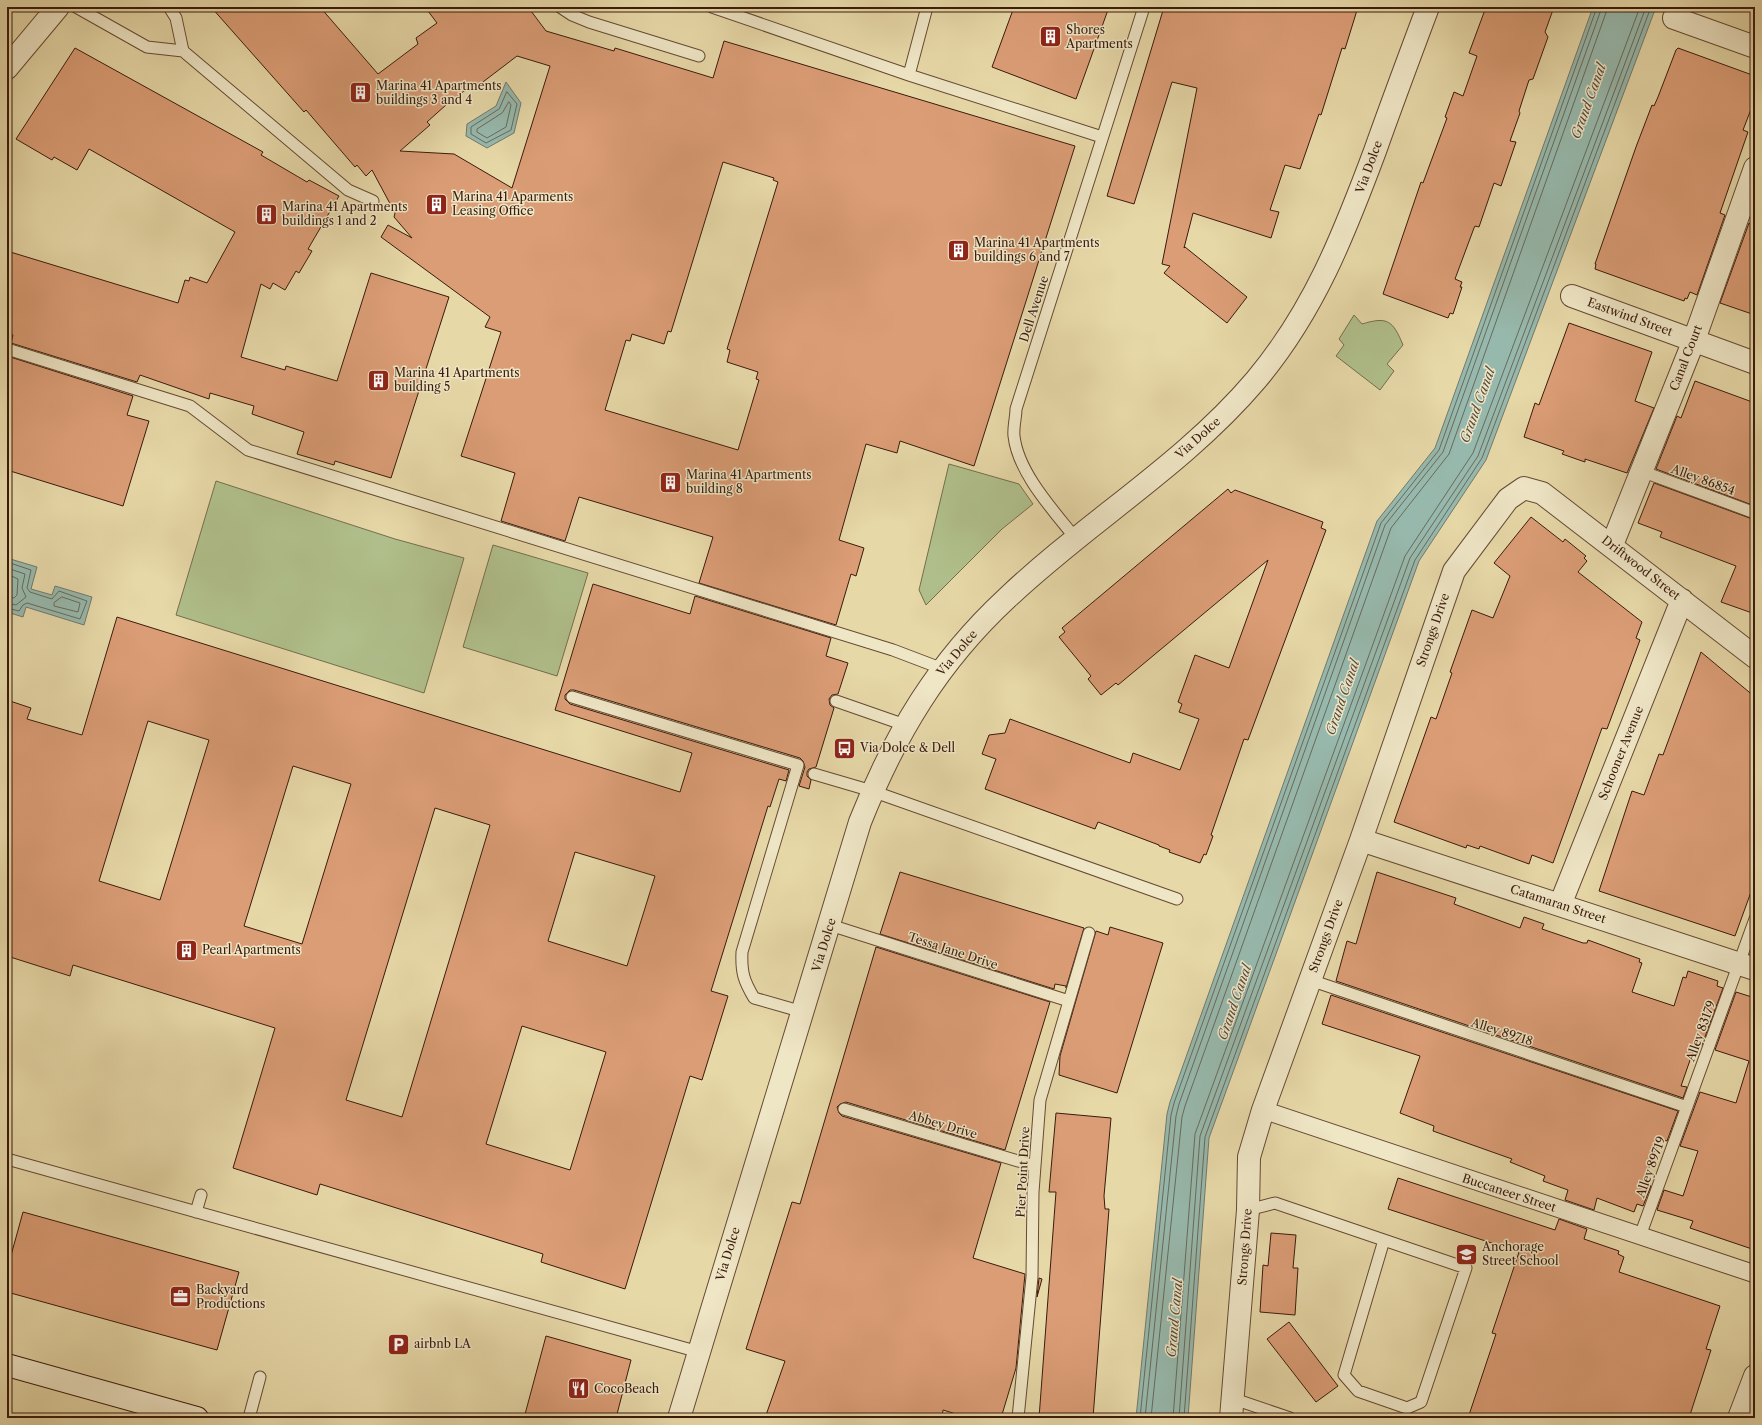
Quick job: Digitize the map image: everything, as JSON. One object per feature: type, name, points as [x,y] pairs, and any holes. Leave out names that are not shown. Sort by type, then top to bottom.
[{"type":"street","points":[[7,68],[58,7]]},
{"type":"street","name":"Via Dolce","points":[[679,1418],[802,1012],[830,925],[860,822],[872,791],[905,725],[915,707],[942,668],[973,632],[1007,598],[1076,539],[1186,451],[1222,417],[1257,379],[1296,326],[1328,269],[1350,217],[1428,7]]},
{"type":"street","points":[[1674,18],[1755,47]]},
{"type":"street","name":"Canal Court","points":[[1612,545],[1750,195],[1755,168]]},
{"type":"street","name":"Eastwind Street","points":[[1572,296],[1755,363]]},
{"type":"street","name":"Driftwood Street","points":[[1524,488],[1542,492],[1755,657]]},
{"type":"street","name":"Strongs Drive","points":[[1232,1408],[1248,1210],[1249,1158],[1262,1110],[1361,840],[1454,571],[1508,499],[1524,488]]},
{"type":"street","name":"Schooner Avenue","points":[[1560,905],[1682,600]]},
{"type":"street","name":"Catamaran Street","points":[[1361,840],[1747,966]]},
{"type":"street","name":"Buccaneer Street","points":[[1262,1110],[1755,1274]]},
{"type":"street","points":[[7,1365],[197,1418]]},
{"type":"street","points":[[1741,1417],[1755,1376]]},
{"type":"lane","points":[[76,7],[147,47],[183,51],[348,190],[373,201]]},
{"type":"lane","points":[[169,7],[176,18],[183,51]]},
{"type":"lane","points":[[560,7],[572,15],[589,22],[699,56]]},
{"type":"lane","points":[[712,7],[909,74],[1102,137]]},
{"type":"lane","points":[[909,74],[927,7]]},
{"type":"lane","name":"Dell Avenue","points":[[1076,539],[1044,497],[1023,465],[1014,437],[1016,409],[1144,7]]},
{"type":"lane","points":[[7,349],[190,406],[248,450],[886,648],[942,668]]},
{"type":"lane","name":"Alley 86854","points":[[1642,471],[1755,513]]},
{"type":"lane","points":[[572,697],[798,765],[742,952],[741,970],[746,984],[754,998],[802,1012]]},
{"type":"lane","points":[[836,701],[905,725]]},
{"type":"lane","points":[[814,774],[872,791],[1177,899]]},
{"type":"lane","name":"Alley 83179","points":[[1687,1107],[1747,966],[1755,919]]},
{"type":"lane","name":"Tessa Jane Drive","points":[[830,925],[1069,1001]]},
{"type":"lane","name":"Pier Point Drive","points":[[1018,1418],[1032,1277],[1035,1166],[1040,1100],[1089,933]]},
{"type":"lane","name":"Alley 89718","points":[[1310,980],[1687,1107]]},
{"type":"lane","name":"Alley 89719","points":[[1640,1236],[1687,1107]]},
{"type":"lane","name":"Abbey Drive","points":[[844,1110],[1035,1166]]},
{"type":"lane","points":[[7,1159],[698,1352]]},
{"type":"lane","points":[[196,1212],[201,1195]]},
{"type":"lane","points":[[1248,1210],[1275,1202],[1466,1268],[1421,1402],[1406,1408],[1358,1391],[1344,1375],[1384,1240]]},
{"type":"lane","points":[[249,1418],[260,1377]]},
{"type":"lane","points":[[1232,1408],[1290,1418]]},
{"type":"green space","points":[[1354,315],[1362,324],[1378,321],[1388,322],[1396,330],[1403,345],[1387,364],[1394,371],[1380,390],[1336,356],[1344,345],[1339,339]]},
{"type":"green space","points":[[949,464],[1019,484],[1033,504],[1002,529],[926,605],[919,590]]},
{"type":"green space","points":[[216,481],[395,539],[464,558],[424,693],[176,615]]},
{"type":"green space","points":[[493,545],[588,573],[557,676],[463,647]]},
{"type":"water","name":"Grand Canal","points":[[1593,7],[1656,7],[1486,460],[1419,561],[1209,1138],[1188,1418],[1136,1418],[1167,1114],[1170,1102],[1377,521],[1435,448]]},
{"type":"water","points":[[506,82],[521,103],[514,133],[487,148],[466,136],[467,124],[496,106]]},
{"type":"water","points":[[7,558],[37,567],[31,589],[52,595],[55,586],[92,597],[84,625],[26,607],[23,617],[7,612]]},
{"type":"building","points":[[211,7],[320,7],[378,74],[418,44],[416,38],[437,23],[425,7],[528,7],[546,31],[614,51],[615,48],[713,78],[724,41],[1075,146],[974,466],[900,441],[897,453],[866,444],[839,540],[864,548],[856,576],[851,574],[836,625],[699,583],[713,537],[579,497],[565,541],[501,521],[515,473],[461,456],[501,332],[485,327],[490,317],[381,237],[388,225],[412,238],[394,217],[395,213],[372,170],[366,176],[357,165],[355,167],[306,110],[304,112]],"holes":[[[517,56],[550,66],[512,188],[454,154],[400,151],[430,125],[427,122],[446,105],[476,82],[479,85]],[[723,162],[774,178],[773,180],[778,182],[727,349],[730,350],[727,362],[758,372],[756,379],[759,380],[738,450],[605,410],[626,340],[630,341],[632,334],[664,344],[668,331],[671,332]]]},
{"type":"building","name":"Shores Apartments","points":[[1014,7],[1109,7],[1076,99],[992,67]]},
{"type":"building","points":[[1164,7],[1358,7],[1345,49],[1342,48],[1321,115],[1319,114],[1300,169],[1285,165],[1270,210],[1279,212],[1271,238],[1193,213],[1184,248],[1185,247],[1247,297],[1227,323],[1164,273],[1170,266],[1162,264],[1197,88],[1172,82],[1134,204],[1107,196]]},
{"type":"building","points":[[1486,7],[1554,7],[1545,32],[1548,37],[1533,79],[1529,80],[1519,111],[1520,113],[1510,141],[1516,142],[1501,186],[1494,183],[1479,227],[1475,226],[1474,228],[1455,279],[1462,282],[1460,287],[1462,287],[1453,314],[1450,313],[1448,318],[1383,294],[1421,182],[1423,183],[1447,118],[1445,117],[1454,92],[1463,96],[1477,56],[1469,53]]},
{"type":"building","name":"Marina 41 Apartments buildings 1 and 2","points":[[75,48],[263,152],[261,155],[307,182],[309,180],[339,196],[308,249],[312,251],[299,273],[296,271],[285,290],[273,283],[270,289],[261,284],[241,357],[285,370],[286,366],[337,381],[371,273],[449,297],[391,478],[335,461],[334,465],[297,454],[304,432],[252,414],[254,406],[210,393],[209,399],[140,375],[137,382],[11,343],[13,335],[7,334],[7,251],[178,303],[185,280],[189,281],[190,277],[207,283],[235,232],[89,149],[77,170],[54,157],[52,160],[16,139]]},
{"type":"building","points":[[1678,48],[1755,76],[1755,99],[1743,130],[1748,132],[1720,213],[1725,215],[1697,295],[1690,292],[1687,299],[1685,298],[1684,301],[1595,269],[1595,264],[1636,147],[1652,105],[1654,106]]},
{"type":"building","points":[[1749,223],[1755,225],[1755,315],[1720,303]]},
{"type":"building","points":[[1569,323],[1652,352],[1635,401],[1654,408],[1627,473],[1585,459],[1585,462],[1562,454],[1564,451],[1524,437],[1535,403],[1539,405]]},
{"type":"building","points":[[7,356],[133,396],[127,415],[149,421],[123,506],[7,470]]},
{"type":"building","points":[[1695,381],[1755,403],[1755,506],[1656,469],[1677,416],[1681,418]]},
{"type":"building","points":[[1654,483],[1755,520],[1755,614],[1721,602],[1736,566],[1660,537],[1662,532],[1638,523]]},
{"type":"building","points":[[1228,489],[1231,493],[1235,490],[1323,522],[1321,528],[1326,530],[1248,740],[1244,739],[1211,835],[1213,836],[1206,855],[1204,854],[1200,863],[1169,852],[1170,850],[1159,845],[1098,822],[1095,829],[985,789],[996,759],[982,754],[989,735],[1005,733],[1010,719],[1130,763],[1133,753],[1180,770],[1199,719],[1179,712],[1182,704],[1178,702],[1195,655],[1229,668],[1268,560],[1118,685],[1116,683],[1101,695],[1088,679],[1091,676],[1059,637],[1065,632],[1062,628]]},
{"type":"building","points":[[1531,517],[1563,542],[1565,539],[1586,556],[1584,558],[1587,561],[1578,572],[1642,622],[1636,638],[1640,640],[1607,729],[1602,728],[1553,863],[1532,855],[1529,864],[1480,846],[1479,849],[1467,845],[1466,848],[1394,822],[1431,717],[1436,719],[1452,673],[1450,672],[1472,610],[1493,618],[1510,576],[1494,563]]},
{"type":"building","name":"Pearl Apartments","points":[[593,584],[690,614],[695,596],[831,638],[826,656],[848,663],[838,694],[832,695],[829,699],[830,705],[834,708],[816,767],[809,769],[807,772],[807,776],[811,780],[809,789],[799,786],[805,767],[800,758],[574,690],[570,690],[565,695],[565,699],[570,704],[789,770],[786,781],[779,779],[770,807],[768,806],[711,991],[728,996],[702,1080],[690,1076],[625,1289],[541,1262],[543,1254],[320,1184],[317,1195],[233,1168],[275,1028],[73,965],[70,976],[7,956],[7,700],[31,708],[27,719],[82,735],[117,617],[680,792],[692,753],[555,710]],"holes":[[[148,721],[209,740],[160,900],[99,881]],[[293,766],[351,784],[302,944],[244,926]],[[435,808],[490,825],[402,1117],[346,1100]],[[575,852],[655,876],[627,966],[548,941]],[[522,1026],[606,1052],[570,1170],[486,1144]]]},
{"type":"building","points":[[1701,652],[1755,697],[1755,881],[1735,936],[1599,891],[1632,791],[1644,795],[1659,754],[1663,755]]},
{"type":"building","points":[[900,872],[1084,928],[1066,988],[1066,986],[1055,984],[1054,989],[880,934]]},
{"type":"building","points":[[1377,872],[1456,898],[1454,904],[1520,928],[1524,917],[1544,924],[1542,929],[1583,943],[1587,943],[1588,940],[1640,959],[1639,962],[1642,963],[1632,992],[1674,1006],[1683,977],[1686,978],[1688,971],[1718,981],[1717,986],[1723,988],[1702,1045],[1696,1043],[1681,1086],[1687,1087],[1683,1098],[1336,981],[1347,941],[1356,944]]},
{"type":"building","points":[[1110,927],[1163,943],[1117,1093],[1059,1075],[1060,1056],[1096,931],[1108,935]]},
{"type":"building","points":[[876,947],[1050,1002],[1005,1150],[846,1102],[837,1107],[842,1116],[1001,1163],[973,1258],[1025,1274],[1016,1368],[1001,1418],[969,1418],[943,1410],[942,1418],[765,1418],[785,1361],[746,1349],[792,1202],[800,1204]]},
{"type":"building","points":[[1736,992],[1755,998],[1755,1250],[1690,1228],[1693,1221],[1657,1210],[1664,1190],[1683,1196],[1698,1151],[1680,1146],[1700,1092],[1736,1103],[1749,1061],[1715,1050]]},
{"type":"building","points":[[1331,995],[1678,1111],[1667,1141],[1659,1139],[1643,1184],[1651,1186],[1643,1206],[1637,1204],[1634,1212],[1597,1198],[1594,1210],[1565,1200],[1568,1190],[1543,1181],[1545,1176],[1510,1162],[1512,1159],[1433,1131],[1434,1126],[1400,1113],[1420,1056],[1322,1024]]},
{"type":"building","points":[[1056,1113],[1111,1118],[1104,1196],[1105,1209],[1109,1209],[1093,1418],[1039,1418],[1056,1192],[1049,1192]]},
{"type":"building","points":[[1398,1178],[1555,1230],[1559,1219],[1587,1229],[1584,1239],[1619,1251],[1618,1254],[1624,1257],[1619,1272],[1720,1306],[1706,1349],[1711,1350],[1689,1418],[1468,1418],[1496,1334],[1492,1333],[1519,1252],[1388,1209]]},
{"type":"building","points":[[23,1212],[239,1272],[217,1350],[7,1292],[7,1270]]},
{"type":"building","points":[[1271,1233],[1296,1235],[1293,1268],[1298,1268],[1295,1315],[1260,1312],[1263,1265],[1268,1266]]},
{"type":"building","points":[[1039,1278],[1042,1279],[1037,1297]]},
{"type":"building","points":[[1289,1322],[1338,1386],[1316,1402],[1267,1339]]},
{"type":"building","name":"CocoBeach","points":[[546,1336],[631,1360],[616,1418],[524,1418]]},
{"type":"place","name":"Shores Apartments","points":[[1051,37]]},
{"type":"place","name":"Marina 41 Apartments buildings 3 and 4","points":[[360,93]]},
{"type":"place","name":"Marina 41 Aparments Leasing Office","points":[[436,204]]},
{"type":"place","name":"Marina 41 Apartments buildings 1 and 2","points":[[266,214]]},
{"type":"place","name":"Marina 41 Apartments buildings 6 and 7","points":[[959,250]]},
{"type":"place","name":"Marina 41 Apartments building 5","points":[[379,380]]},
{"type":"place","name":"Marina 41 Apartments building 8","points":[[670,482]]},
{"type":"place","name":"Via Dolce & Dell","points":[[845,748]]},
{"type":"place","name":"Pearl Apartments","points":[[187,950]]},
{"type":"place","name":"Anchorage Street School","points":[[1466,1254]]},
{"type":"place","name":"Backyard Productions","points":[[180,1297]]},
{"type":"place","name":"airbnb LA","points":[[398,1344]]},
{"type":"place","name":"CocoBeach","points":[[578,1389]]}]
